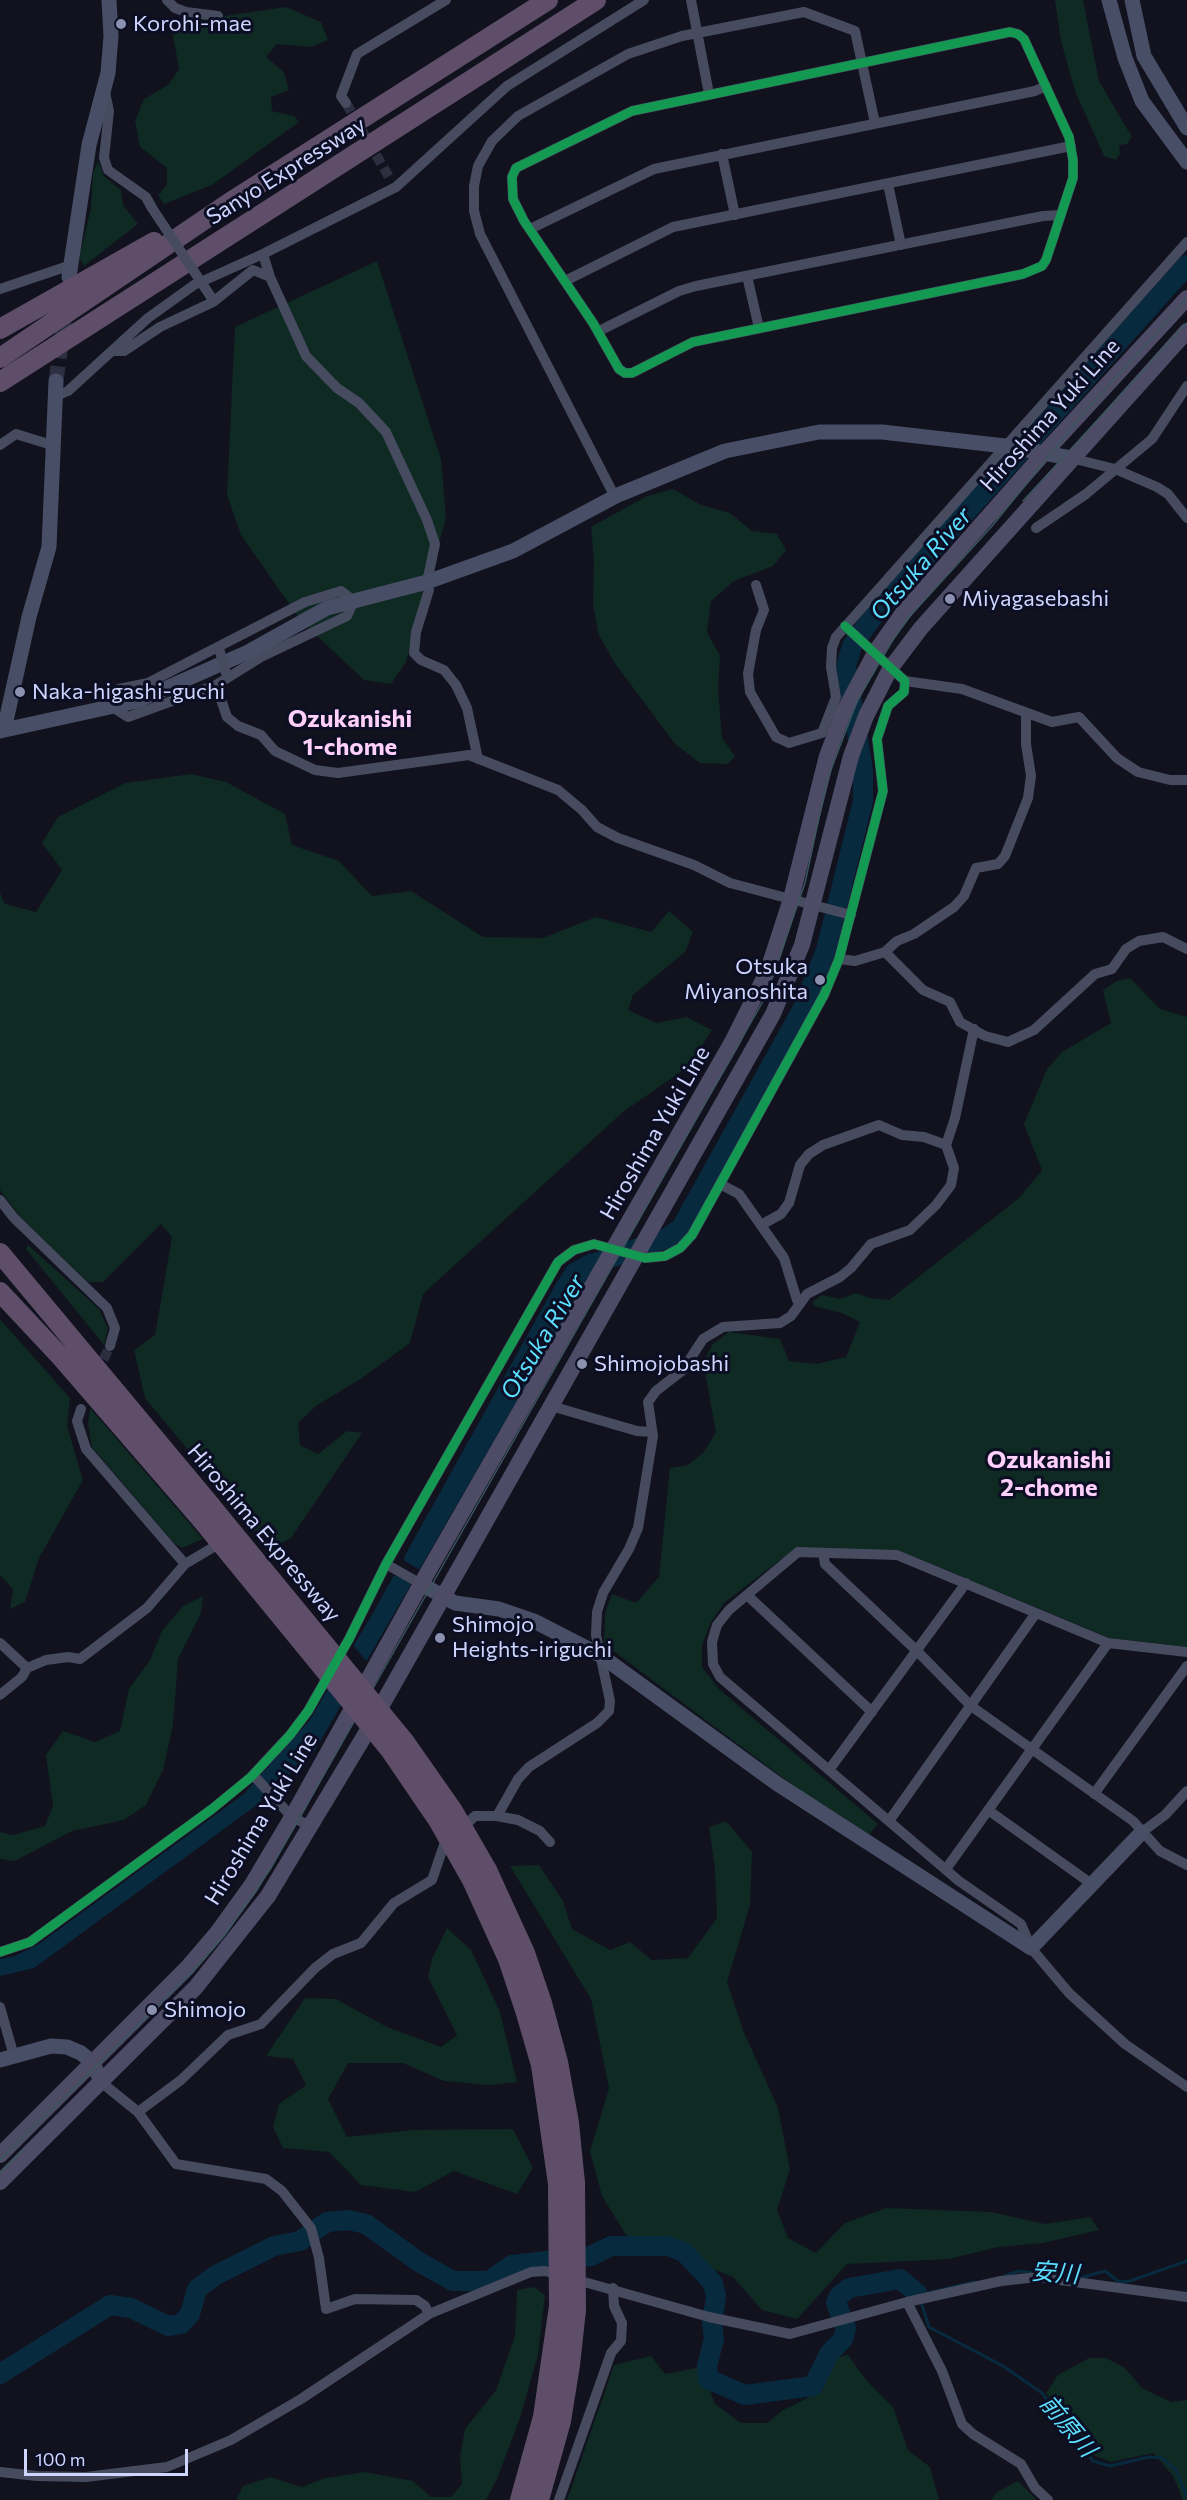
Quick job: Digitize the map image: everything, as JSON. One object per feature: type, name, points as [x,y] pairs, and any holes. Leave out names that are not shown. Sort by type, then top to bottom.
[{"type":"highway","name":"Sanyo Expressway","points":[[0,358],[229,203],[549,0]]},
{"type":"highway","name":"Sanyo Expressway","points":[[0,382],[408,123],[596,0]]},
{"type":"highway","points":[[0,395],[408,123]]},
{"type":"highway","points":[[0,329],[183,225],[229,203]]},
{"type":"highway","name":"Hiroshima Expressway","points":[[4,1256],[206,1513]]},
{"type":"highway","name":"Hiroshima Expressway","points":[[0,1292],[206,1513],[405,1741],[453,1811],[479,1875],[521,1944],[542,2004],[558,2062],[569,2122],[567,2308],[561,2421],[539,2500]]},
{"type":"highway","name":"Hiroshima Expressway","points":[[520,2500],[543,2417],[567,2308]]},
{"type":"main road","name":"Hiroshima Yuki Line","points":[[0,2155],[93,2063],[217,1933],[251,1886],[292,1817],[419,1583],[598,1277],[612,1245],[732,1042],[768,970],[791,899],[823,767],[844,711],[860,681],[871,647],[1041,452],[1187,297]]},
{"type":"main road","name":"Hiroshima Yuki Line","points":[[0,2182],[196,1988],[268,1896],[362,1740],[440,1597],[638,1259],[650,1228],[773,1014],[818,908],[851,756],[866,716],[890,669],[921,628],[1187,331]]},
{"type":"street","points":[[0,289],[70,271],[89,145],[105,92],[111,36],[109,0]]},
{"type":"street","points":[[167,0],[175,8],[186,12],[218,16]]},
{"type":"street","points":[[346,104],[341,96],[357,54],[446,0]]},
{"type":"street","points":[[644,0],[507,86],[392,182],[263,254],[194,285],[148,318],[68,391],[56,389],[49,547],[28,616],[1,732],[136,701],[180,684],[248,652],[327,608],[427,582],[513,551],[615,497],[725,451],[819,432],[882,432],[1008,446],[1071,458],[1115,469],[1168,494],[1187,518]]},
{"type":"street","points":[[691,0],[709,94]]},
{"type":"street","points":[[1110,0],[1121,46],[1142,101],[1187,162]]},
{"type":"street","points":[[1132,0],[1144,56],[1187,128]]},
{"type":"street","points":[[615,497],[480,234],[474,211],[475,182],[488,147],[499,132],[518,116],[622,57],[665,41],[808,12],[855,31],[875,123]]},
{"type":"street","points":[[1010,32],[1024,39],[1046,86],[1069,137],[1073,178],[1044,264],[1023,274],[693,342],[628,373],[619,369],[598,331],[530,229],[513,199],[512,177],[516,168],[632,111],[709,94],[1010,32]]},
{"type":"street","points":[[530,229],[652,170],[1035,91],[1046,86]]},
{"type":"street","points":[[105,92],[109,111],[104,158],[108,170],[146,197],[212,299]]},
{"type":"street","points":[[565,281],[673,227],[1071,147]]},
{"type":"street","points":[[722,154],[735,215]]},
{"type":"street","points":[[888,184],[901,245]]},
{"type":"street","points":[[598,331],[679,291],[1043,216],[1061,215]]},
{"type":"street","points":[[756,585],[764,610],[756,630],[750,663],[750,692],[776,737],[789,743],[822,733],[836,698],[831,667],[832,648],[847,627],[1187,242]]},
{"type":"street","points":[[263,254],[270,277],[306,356],[337,388],[359,403],[386,432],[435,544],[427,582],[429,590],[416,632],[414,653],[421,660],[444,670],[456,685],[467,708],[478,759]]},
{"type":"street","points":[[114,351],[124,351],[160,327],[212,299],[253,270],[270,277]]},
{"type":"street","points":[[747,276],[759,328]]},
{"type":"street","points":[[1036,528],[1086,494],[1152,438],[1187,386]]},
{"type":"street","points":[[0,445],[16,434],[55,446]]},
{"type":"street","points":[[111,706],[119,689],[148,683],[220,650],[305,602],[341,591],[354,601]]},
{"type":"street","points":[[111,706],[128,717],[216,685],[227,676],[261,657],[347,616],[354,601]]},
{"type":"street","points":[[847,627],[905,681],[962,689],[1052,722],[1079,717],[1117,758],[1138,772],[1170,780],[1187,780]]},
{"type":"street","points":[[220,650],[227,676]]},
{"type":"street","points":[[0,1952],[30,1942],[253,1778],[308,1711],[558,1262],[574,1250],[594,1244],[612,1245],[638,1259],[665,1256],[680,1248],[692,1235],[824,994],[839,959],[883,791],[877,739],[888,706],[904,692],[905,681]]},
{"type":"street","points":[[216,685],[227,717],[238,726],[261,735],[275,751],[315,770],[338,773],[469,754],[558,790],[582,810],[597,827],[618,838],[694,865],[730,883],[850,915]]},
{"type":"street","points":[[839,959],[855,961],[885,952],[897,941],[914,934],[954,907],[964,896],[976,868],[998,864],[1005,856],[1028,798],[1031,776],[1026,744],[1026,714]]},
{"type":"street","points":[[885,952],[923,990],[950,1002],[960,1022],[1008,1042],[1034,1029],[1095,974],[1112,969],[1126,950],[1139,941],[1163,937],[1187,949]]},
{"type":"street","points":[[497,1816],[518,1779],[529,1767],[597,1723],[609,1711],[610,1701],[596,1635],[597,1612],[603,1593],[629,1549],[638,1528],[652,1432],[648,1402],[682,1370],[703,1339],[723,1327],[780,1323],[791,1316],[807,1294],[840,1277],[871,1244],[910,1230],[936,1205],[951,1185],[954,1168],[946,1145],[955,1118],[974,1029]]},
{"type":"street","points":[[761,1225],[781,1214],[789,1203],[800,1164],[809,1154],[823,1145],[879,1125],[902,1135],[924,1137],[946,1145]]},
{"type":"street","points":[[720,1184],[740,1194],[784,1258],[796,1300],[800,1303]]},
{"type":"street","points":[[0,1200],[14,1218],[107,1308],[115,1328],[110,1346]]},
{"type":"street","points":[[551,1406],[637,1431],[652,1432]]},
{"type":"street","points":[[81,1409],[77,1421],[86,1449],[185,1564]]},
{"type":"street","points":[[0,1695],[22,1677],[27,1668],[46,1660],[68,1657],[80,1659],[147,1608],[185,1564],[212,1548]]},
{"type":"street","points":[[1031,1948],[1021,1924],[946,1869],[720,1677],[713,1664],[712,1642],[717,1625],[729,1610],[798,1552],[897,1555],[1108,1643],[1187,1652]]},
{"type":"street","points":[[822,1553],[825,1564],[917,1651],[971,1707],[1133,1821],[1160,1851],[1187,1865]]},
{"type":"street","points":[[390,1566],[455,1604],[499,1609],[534,1621],[600,1655],[776,1783],[1031,1948],[1069,1993],[1125,2044],[1187,2087]]},
{"type":"street","points":[[829,1770],[966,1584]]},
{"type":"street","points":[[747,1595],[872,1712]]},
{"type":"street","points":[[889,1821],[1036,1613]]},
{"type":"street","points":[[0,1643],[27,1668]]},
{"type":"street","points":[[946,1869],[1108,1643]]},
{"type":"street","points":[[1094,1794],[1187,1666]]},
{"type":"street","points":[[253,1778],[292,1817],[310,1826]]},
{"type":"street","points":[[1031,1948],[1142,1832],[1165,1815],[1187,1791]]},
{"type":"street","points":[[988,1810],[1093,1885]]},
{"type":"street","points":[[138,2112],[181,2080],[228,2036],[261,2024],[315,1968],[333,1954],[361,1943],[394,1903],[432,1880],[444,1845],[475,1816],[497,1816],[518,1820],[540,1831],[550,1842]]},
{"type":"street","points":[[0,2007],[7,2058],[51,2046],[68,2047],[81,2053],[93,2063],[101,2082],[138,2112],[176,2164],[266,2179],[282,2191],[312,2232],[326,2310],[355,2299],[416,2300],[425,2306],[429,2314]]},
{"type":"street","points":[[0,2472],[37,2476],[86,2477],[167,2467],[231,2440],[301,2399],[429,2314],[531,2271],[545,2271],[712,2318],[790,2334],[907,2302],[1001,2281],[1038,2277],[1187,2297]]},
{"type":"street","points":[[559,2500],[611,2353],[621,2341],[622,2323],[614,2306],[613,2289]]},
{"type":"street","points":[[907,2302],[942,2371],[962,2424],[973,2434],[1021,2464],[1035,2488],[1048,2500]]},
{"type":"green space","points":[[1055,0],[1083,0],[1099,81],[1132,137],[1127,144],[1119,145],[1120,154],[1116,160],[1104,156],[1075,91],[1061,41]]},
{"type":"green space","points":[[286,7],[321,22],[328,40],[312,47],[277,44],[266,57],[284,72],[289,90],[271,97],[272,111],[294,116],[299,122],[212,185],[164,204],[158,195],[167,185],[167,168],[140,147],[135,121],[144,99],[168,85],[179,69],[173,35],[184,22]]},
{"type":"green space","points":[[98,161],[104,176],[121,190],[123,205],[138,224],[84,266],[79,258],[91,208],[93,173]]},
{"type":"green space","points":[[377,261],[441,459],[446,518],[406,662],[391,684],[364,680],[301,621],[241,535],[227,495],[235,327]]},
{"type":"green space","points":[[673,489],[701,505],[730,513],[752,531],[777,534],[786,550],[773,566],[734,581],[711,601],[707,632],[720,656],[718,688],[722,738],[735,756],[728,764],[700,763],[675,744],[614,662],[598,633],[593,604],[594,560],[591,527],[647,496]]},
{"type":"green space","points":[[191,774],[226,782],[285,814],[292,845],[339,861],[372,896],[411,891],[483,937],[543,938],[596,917],[651,932],[669,911],[693,932],[685,952],[633,995],[628,1010],[656,1023],[687,1017],[712,1030],[689,1066],[623,1112],[423,1294],[410,1343],[362,1378],[316,1406],[298,1423],[300,1445],[318,1454],[347,1431],[362,1433],[291,1538],[270,1549],[145,1398],[134,1350],[155,1335],[172,1237],[161,1224],[103,1282],[88,1282],[20,1217],[0,1190],[0,893],[5,904],[36,912],[62,870],[42,843],[58,817],[125,783]]},
{"type":"green space","points":[[1130,978],[1160,1009],[1187,1017],[1187,1647],[1110,1638],[900,1551],[796,1548],[725,1602],[711,1622],[702,1645],[702,1667],[719,1689],[878,1824],[869,1835],[802,1792],[604,1644],[605,1613],[612,1594],[636,1603],[659,1577],[670,1468],[688,1465],[704,1452],[716,1432],[703,1362],[713,1344],[729,1332],[780,1339],[789,1361],[816,1364],[846,1357],[860,1322],[842,1313],[814,1306],[813,1301],[822,1295],[840,1299],[856,1293],[870,1298],[889,1300],[1019,1198],[1042,1170],[1024,1124],[1047,1069],[1062,1052],[1111,1023],[1103,990],[1117,981]]},
{"type":"green space","points":[[28,1245],[99,1309],[108,1328],[104,1345],[26,1249]]},
{"type":"green space","points":[[0,1319],[70,1398],[67,1426],[83,1480],[39,1558],[25,1602],[10,1609],[13,1589],[0,1575]]},
{"type":"green space","points":[[90,1408],[203,1539],[182,1548],[174,1543],[92,1447],[88,1424]]},
{"type":"green space","points":[[203,1596],[201,1613],[178,1659],[173,1725],[163,1770],[146,1805],[124,1820],[72,1831],[15,1861],[0,1859],[0,1832],[13,1835],[45,1826],[53,1806],[46,1755],[63,1731],[95,1742],[120,1731],[129,1689],[150,1660],[162,1631],[183,1606]]},
{"type":"green space","points":[[726,1821],[752,1852],[750,1905],[727,1982],[743,2030],[778,2108],[790,2169],[777,2210],[788,2238],[816,2253],[845,2223],[886,2208],[991,2212],[1045,2224],[1090,2217],[1099,2230],[1043,2243],[998,2247],[949,2259],[847,2264],[797,2319],[762,2310],[733,2277],[626,2235],[602,2196],[590,2151],[609,2088],[591,1999],[510,1866],[539,1865],[563,1901],[572,1929],[610,1950],[630,1942],[652,1960],[688,1958],[717,1918],[715,1869],[709,1827]]},
{"type":"green space","points":[[447,1928],[471,1950],[500,2012],[517,2082],[489,2085],[444,2081],[403,2063],[348,2063],[328,2099],[347,2137],[413,2130],[513,2129],[533,2168],[517,2194],[454,2171],[415,2192],[361,2185],[329,2152],[283,2148],[273,2127],[279,2104],[306,2085],[293,2059],[266,2056],[305,1998],[336,1999],[387,2027],[441,2047],[457,2035],[428,1977],[432,1959]]},
{"type":"green space","points":[[534,2287],[545,2295],[538,2355],[520,2418],[497,2479],[486,2500],[236,2500],[243,2486],[270,2477],[302,2487],[325,2478],[365,2472],[413,2481],[431,2497],[451,2497],[462,2484],[460,2457],[465,2429],[496,2390],[515,2336],[517,2290]]},
{"type":"green space","points":[[848,2355],[866,2380],[893,2407],[908,2450],[930,2467],[939,2500],[567,2500],[614,2365],[651,2356],[665,2374],[701,2367],[715,2404],[741,2423],[767,2423],[783,2410],[822,2391],[836,2358]]},
{"type":"green space","points":[[1089,2358],[1106,2358],[1125,2368],[1142,2388],[1171,2402],[1187,2400],[1187,2500],[1183,2500],[1173,2476],[1153,2453],[1111,2462],[1090,2454],[1046,2393],[1058,2375]]},
{"type":"green space","points":[[1018,2481],[1037,2500],[991,2500],[997,2492]]},
{"type":"water","points":[[590,1253],[585,1283],[314,1752],[254,1807],[34,1968],[0,1976],[0,1959],[15,1956],[39,1944],[244,1794],[309,1721],[373,1613],[557,1282],[568,1265]]},
{"type":"pier","points":[[403,1554],[405,1561],[420,1570],[412,1590],[411,1584],[397,1576],[390,1576]]},
{"type":"pier","points":[[352,1644],[369,1664],[348,1701],[330,1680]]},
{"type":"waterway","name":"Otsuka River","points":[[570,1285],[575,1275],[587,1266],[667,1238],[681,1228],[803,1008],[826,950],[863,801],[863,770],[846,666],[852,646],[874,615],[1187,265]]},
{"type":"waterway","points":[[0,2374],[110,2305],[131,2308],[168,2326],[181,2324],[190,2314],[197,2289],[216,2275],[274,2246],[300,2241],[327,2222],[348,2220],[366,2224],[419,2262],[453,2281],[489,2281],[512,2265],[591,2256],[611,2246],[668,2246],[684,2252],[713,2283],[716,2297],[712,2323],[714,2339],[707,2366],[708,2379],[745,2395],[813,2386],[829,2354],[843,2339],[846,2328],[836,2303],[839,2296],[849,2288],[900,2279],[918,2294]]},
{"type":"waterway","name":"安川","points":[[1080,2278],[1105,2271],[1119,2282],[1130,2281],[1187,2261]]},
{"type":"waterway","name":"安川","points":[[1004,2276],[1019,2271],[1035,2273]]},
{"type":"waterway","name":"安川","points":[[919,2295],[974,2282]]},
{"type":"waterway","name":"前原川","points":[[922,2305],[929,2327],[1003,2366],[1042,2393],[1093,2461],[1110,2466],[1149,2457],[1162,2458],[1176,2470],[1187,2497]]},
{"type":"tunnel","points":[[346,103],[389,177]]},
{"type":"tunnel","points":[[56,381],[66,307]]},
{"type":"tunnel","points":[[97,1373],[110,1346]]},
{"type":"tram line","points":[[0,2160],[191,1973],[226,1933],[271,1868],[766,996],[805,883],[827,780],[858,699],[894,638],[911,615],[993,525],[1082,415],[1187,299]]},
{"type":"tram line","points":[[1023,501],[1187,323]]},
{"type":"tram line","points":[[0,2173],[23,2150]]},
{"type":"cycle path","points":[[1010,32],[1024,39],[1069,137],[1073,160],[1073,178],[1046,260],[1042,266],[1023,274],[693,342],[632,373],[625,373],[619,369],[593,323],[524,221],[513,199],[512,177],[516,168],[632,111],[1010,32]]},
{"type":"cycle path","points":[[0,1952],[30,1942],[212,1809],[251,1777],[290,1735],[308,1711],[349,1639],[386,1564],[558,1262],[574,1250],[594,1244],[645,1258],[665,1256],[680,1248],[692,1235],[824,995],[839,959],[883,791],[877,739],[888,706],[904,692],[905,681],[845,626]]},
{"type":"place","name":"Korohi-mae","points":[[121,24]]},
{"type":"place","name":"Miyagasebashi","points":[[950,599]]},
{"type":"place","name":"Naka-higashi-guchi","points":[[20,692]]},
{"type":"place","name":"Otsuka Miyanoshita","points":[[820,980]]},
{"type":"place","name":"Shimojobashi","points":[[582,1364]]},
{"type":"place","name":"Shimojo Heights-iriguchi","points":[[440,1638]]},
{"type":"place","name":"Shimojo","points":[[152,2010]]},
{"type":"district","name":"Ozukanishi 1-chome","points":[[350,733]]},
{"type":"district","name":"Ozukanishi 2-chome","points":[[1049,1474]]}]
